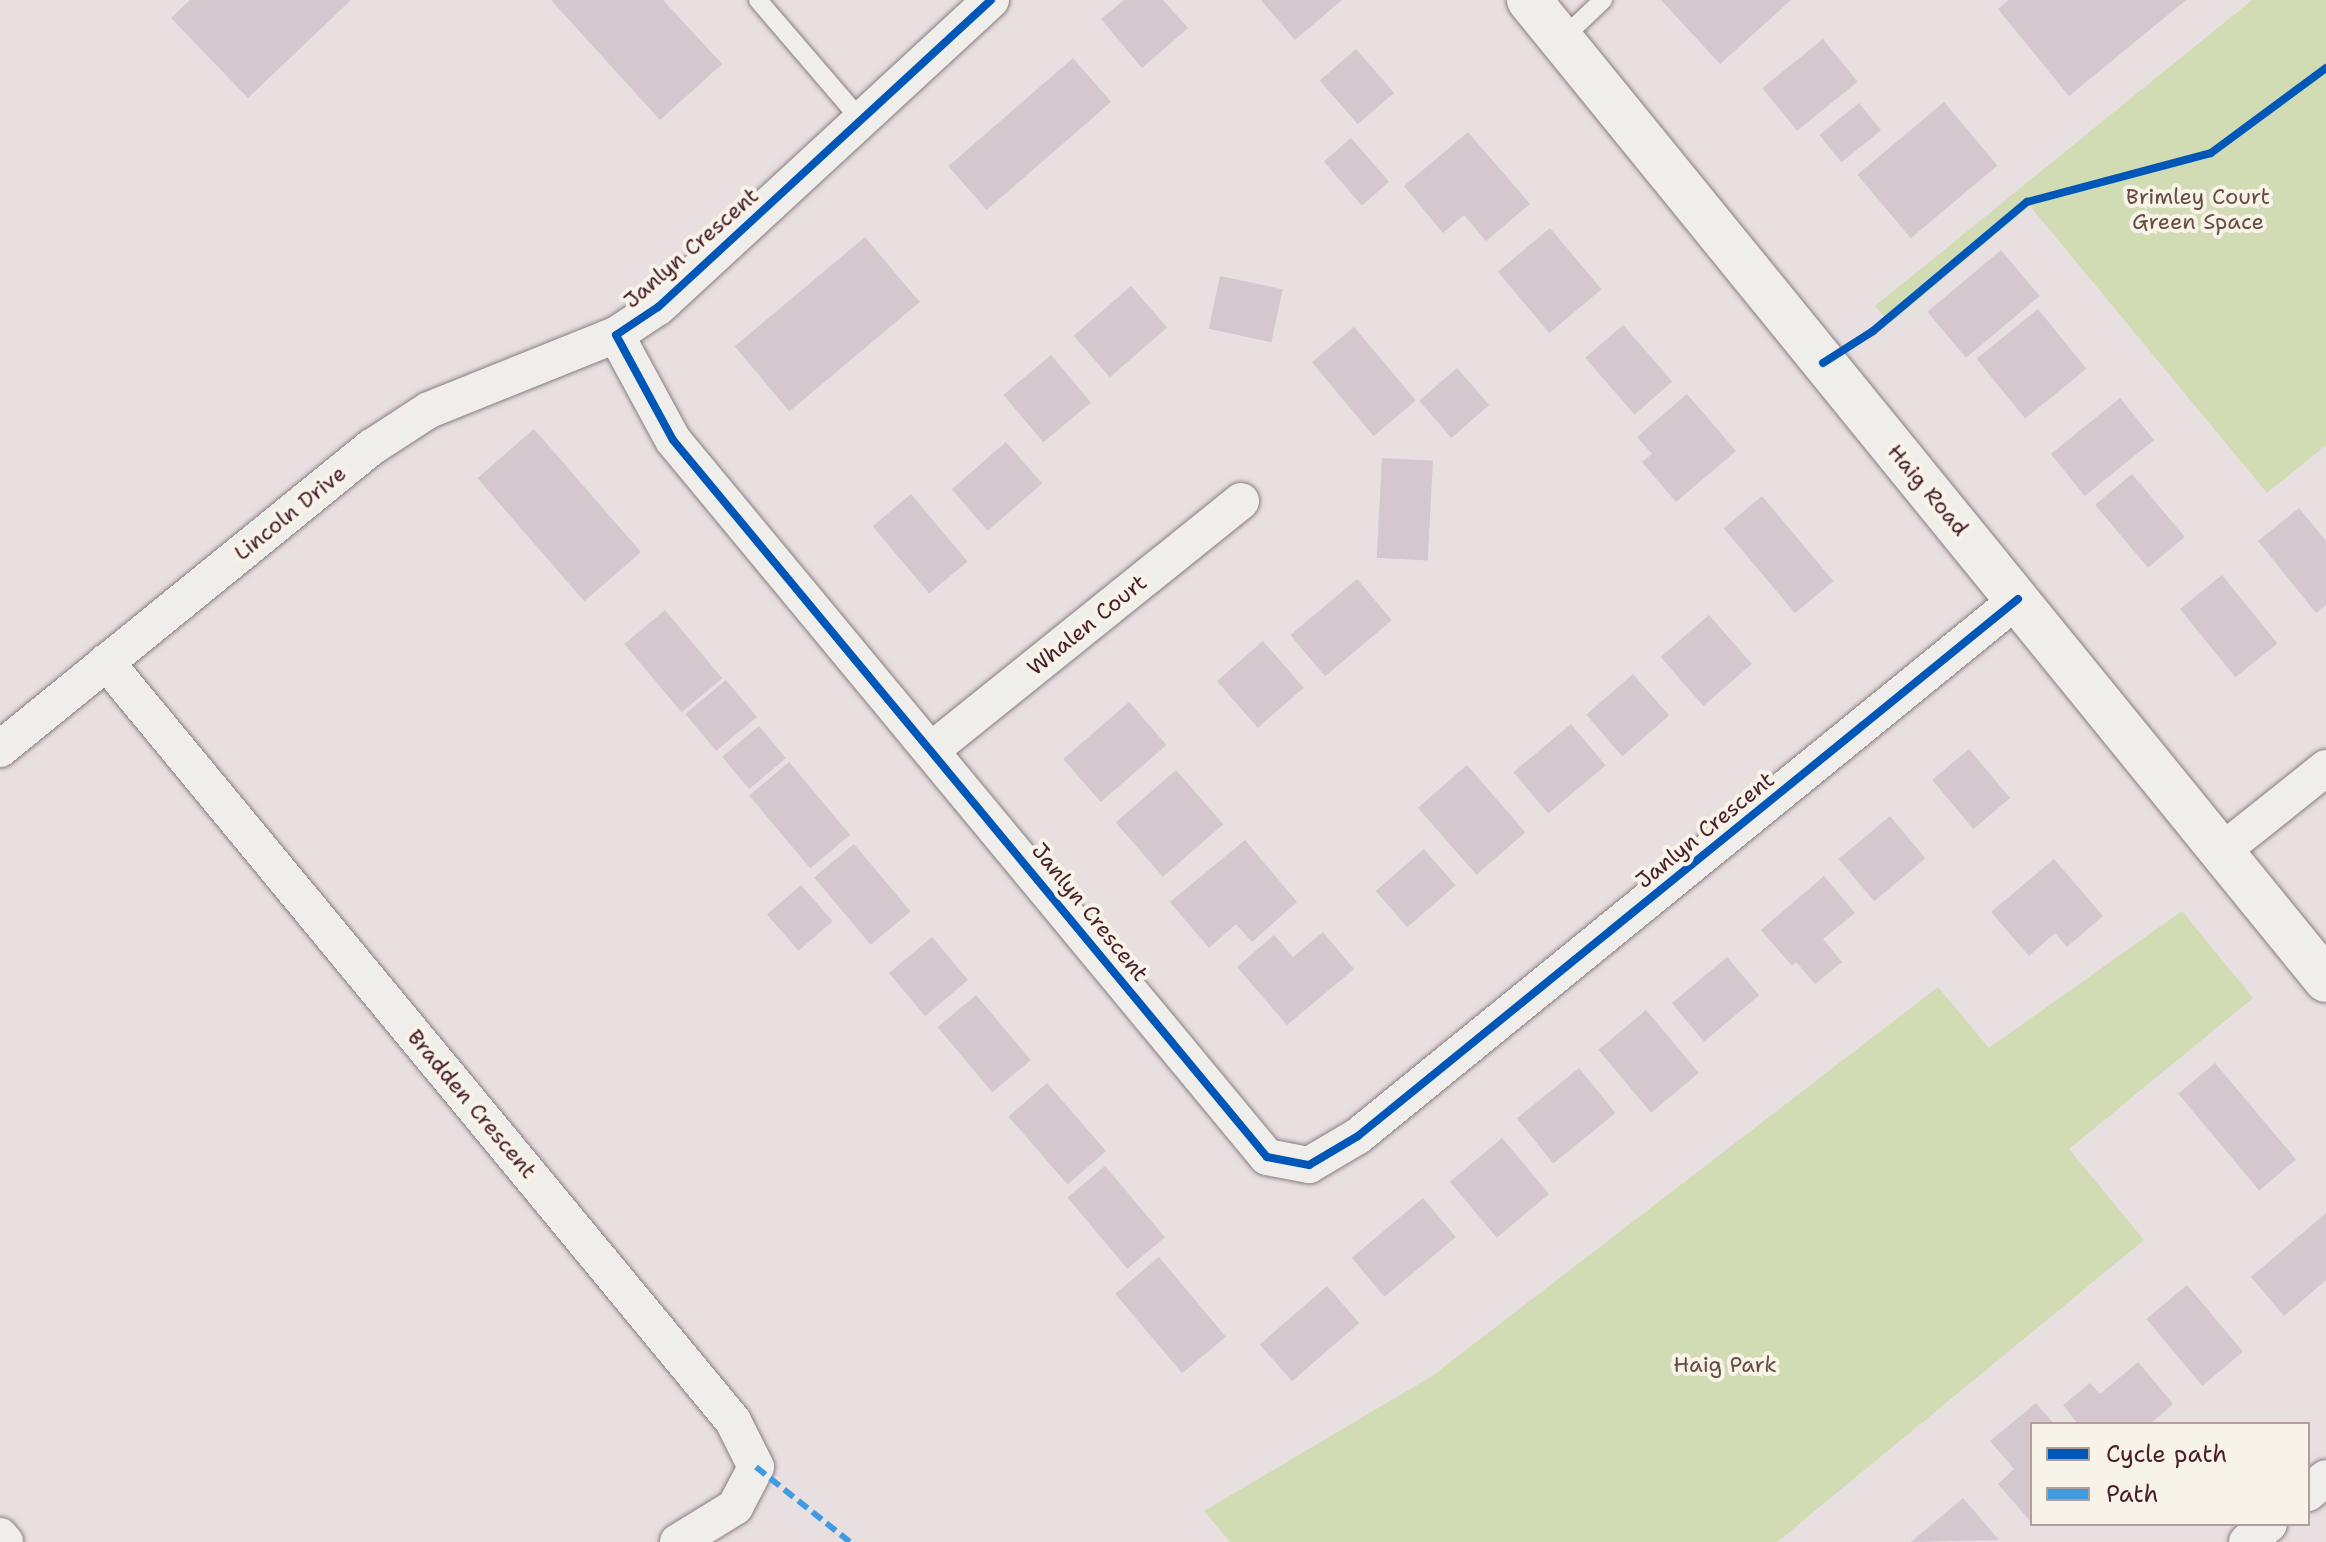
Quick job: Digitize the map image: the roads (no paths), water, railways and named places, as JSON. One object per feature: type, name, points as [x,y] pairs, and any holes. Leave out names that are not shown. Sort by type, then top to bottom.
[{"type":"street","name":"Janlyn Crescent","points":[[991,0],[658,307],[616,335],[673,440],[934,748],[1267,1157],[1309,1165],[1358,1136],[2018,599]]},
{"type":"street","name":"Haig Road","points":[[1529,0],[2326,980]]},
{"type":"street","name":"Lincoln Drive","points":[[0,749],[383,440],[429,410],[616,335]]},
{"type":"street","name":"Whalen Court","points":[[934,748],[1241,501]]},
{"type":"street","name":"Bradden Crescent","points":[[106,662],[733,1421],[756,1467],[735,1507],[678,1542]]},
{"type":"street","points":[[2222,851],[2326,768]]},
{"type":"street","points":[[2310,1491],[2326,1478]]},
{"type":"street","points":[[2247,1542],[2267,1526]]},
{"type":"street","points":[[0,1536],[5,1542]]},
{"type":"lane","points":[[758,0],[861,120]]},
{"type":"lane","points":[[1562,39],[1603,0]]},
{"type":"park label","name":"Brimley Court Green Space","points":[[2198,208]]},
{"type":"park label","name":"Haig Park","points":[[1725,1365]]}]
